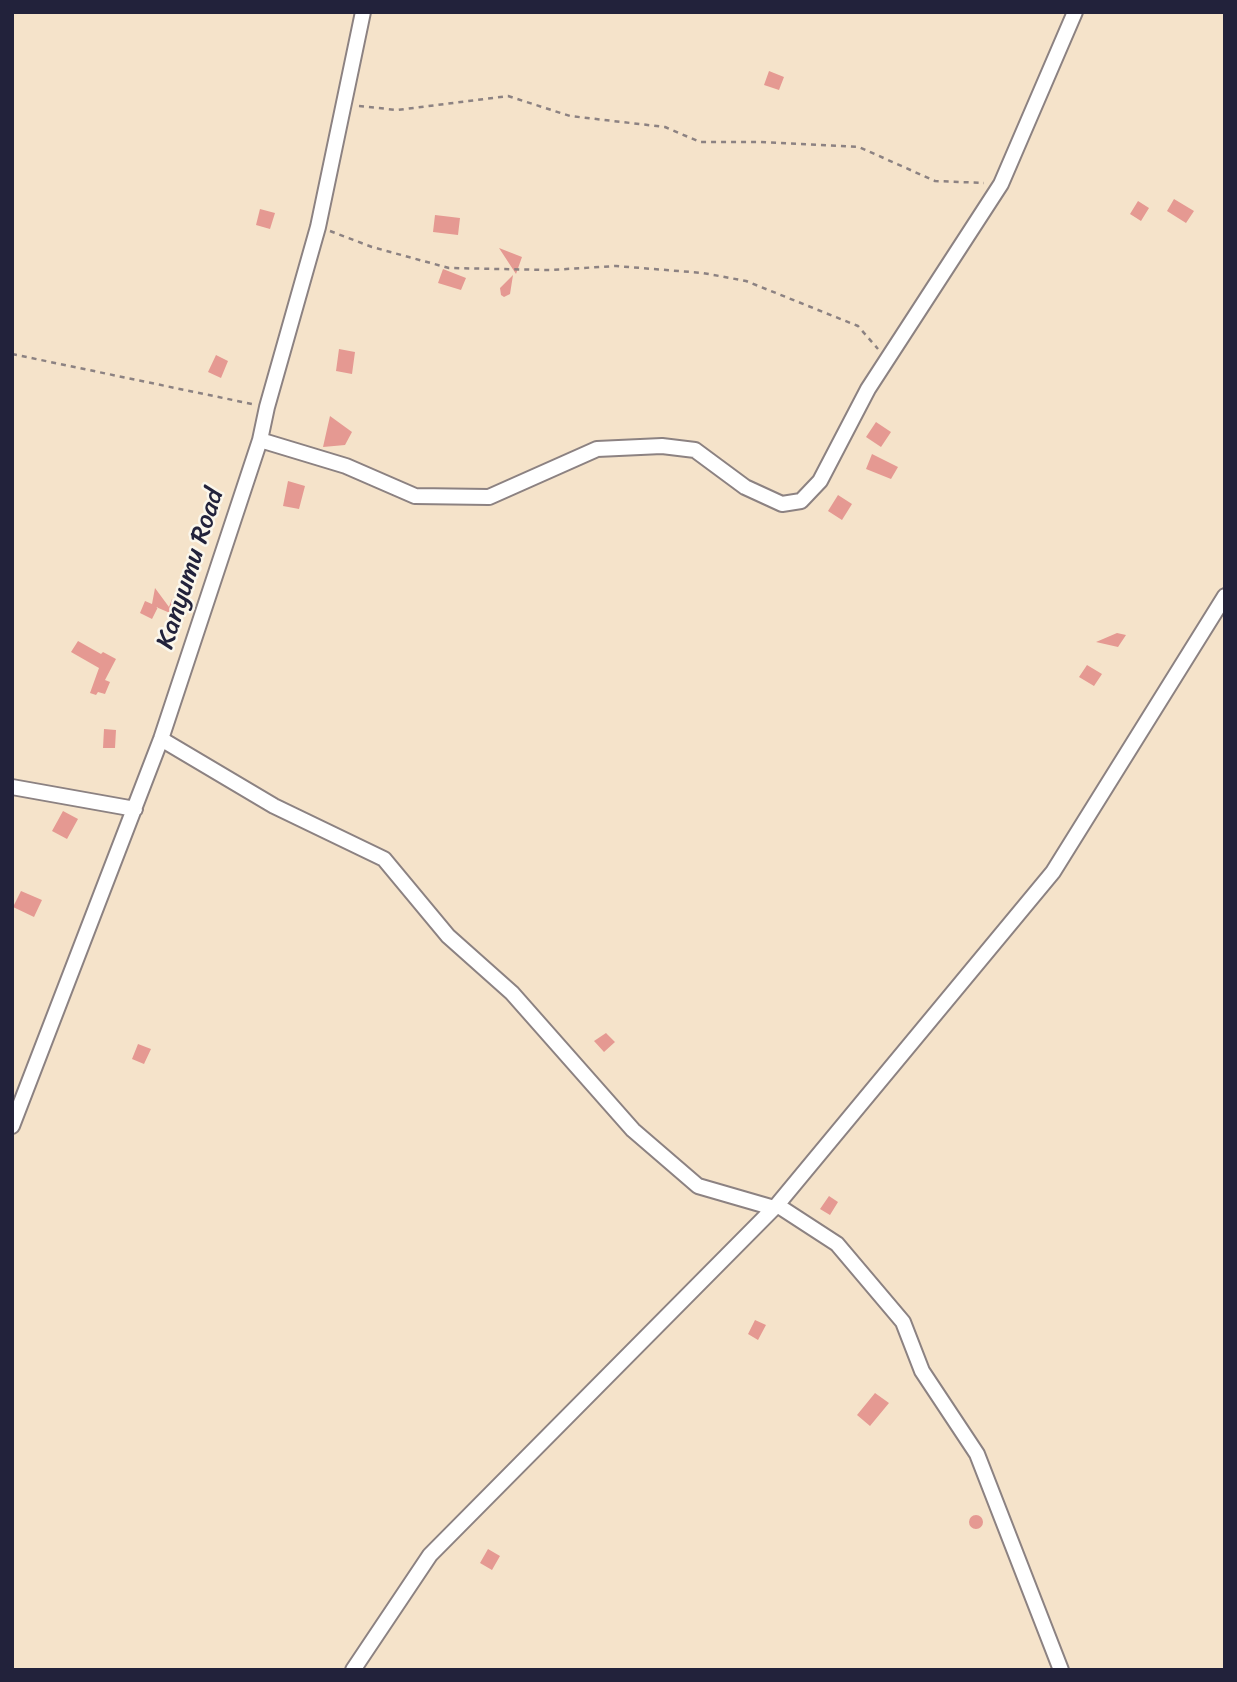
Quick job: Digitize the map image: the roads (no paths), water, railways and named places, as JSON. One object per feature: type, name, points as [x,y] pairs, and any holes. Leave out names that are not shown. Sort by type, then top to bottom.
[{"type":"street","name":"Kanyumu Road","points":[[12,1126],[161,739],[260,440],[318,227],[363,12]]},
{"type":"street","points":[[260,440],[346,466],[415,496],[489,497],[597,449],[662,446],[695,450],[745,487],[782,504],[800,501],[820,481],[868,388],[1002,184],[1074,12]]},
{"type":"street","points":[[353,1670],[430,1555],[776,1207],[1053,872],[1225,596]]},
{"type":"street","points":[[161,739],[274,806],[384,859],[448,936],[512,993],[633,1130],[698,1186],[776,1207],[837,1244],[903,1322],[922,1371],[977,1454],[1061,1670]]},
{"type":"street","points":[[12,787],[135,809]]}]
